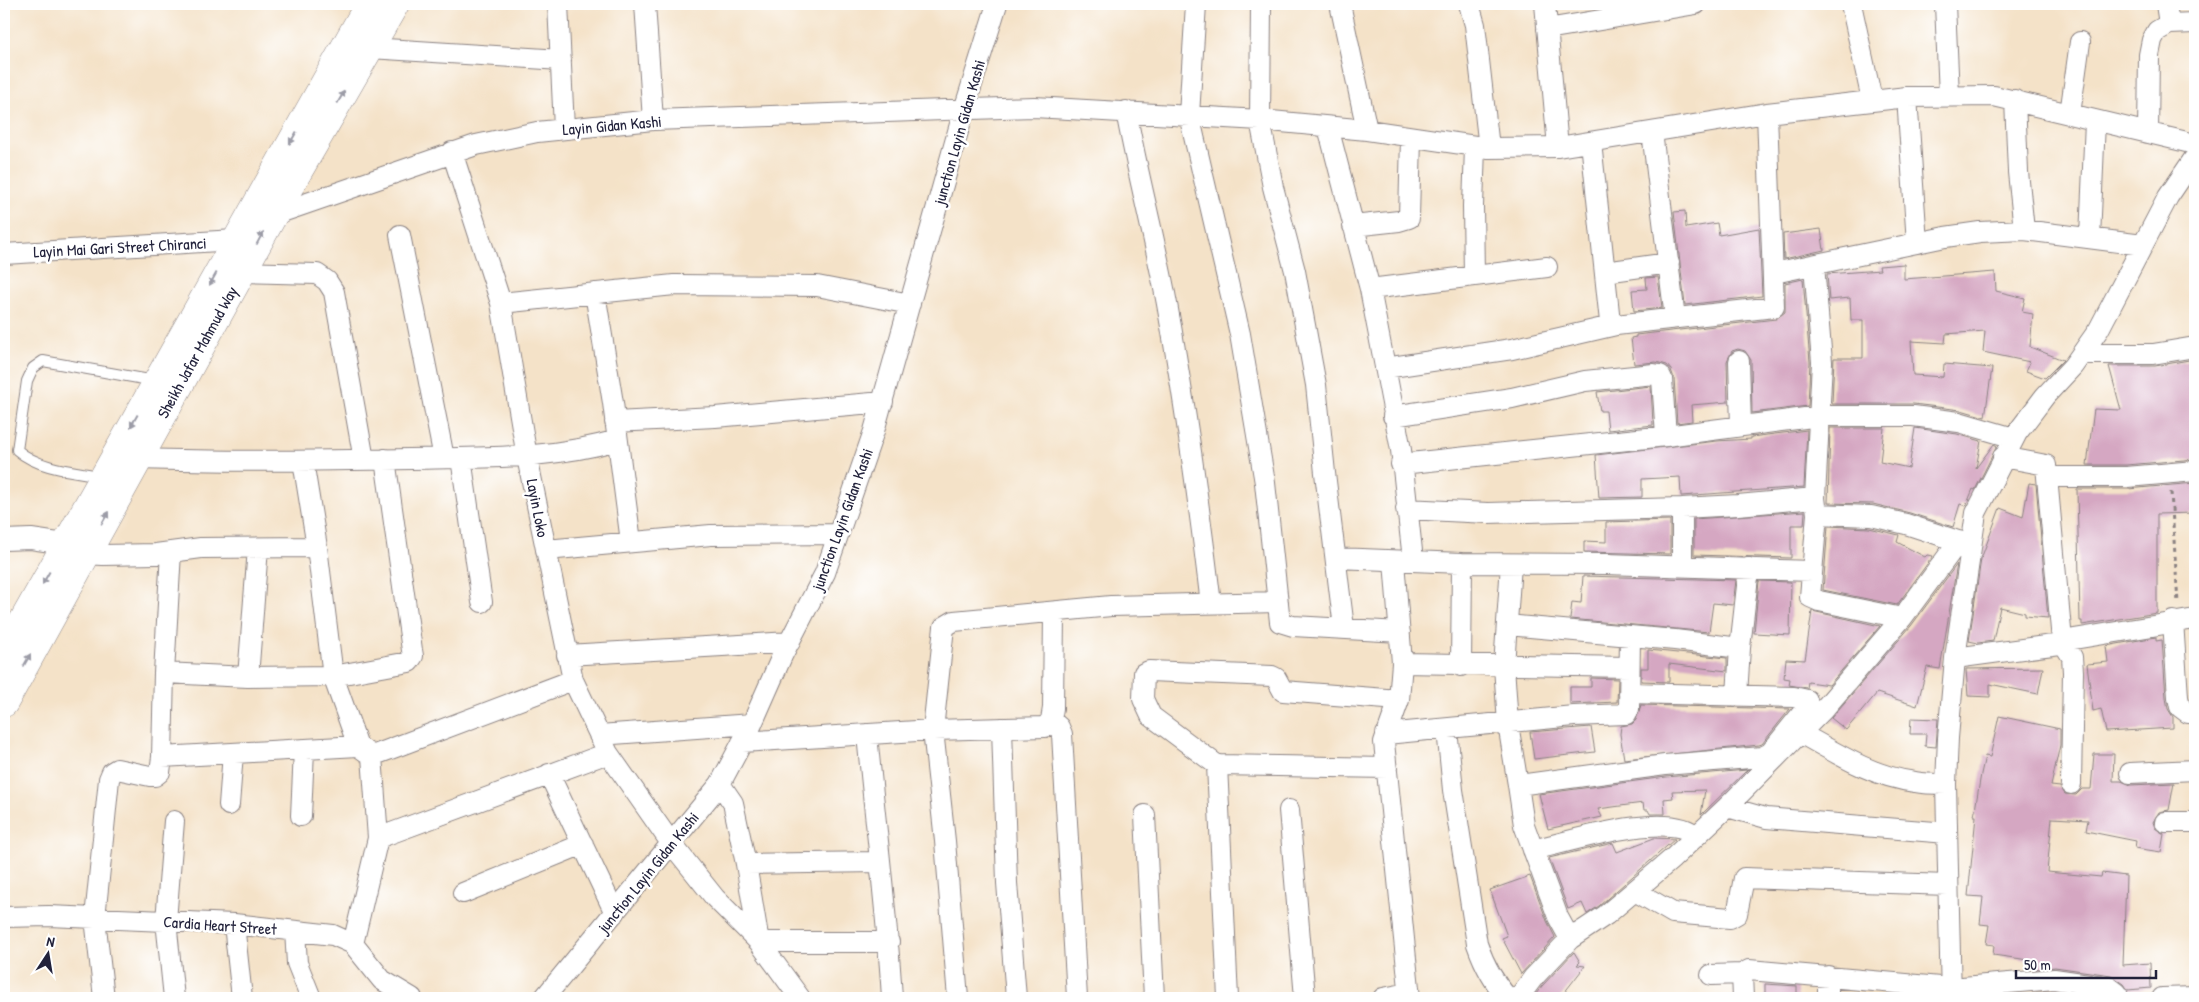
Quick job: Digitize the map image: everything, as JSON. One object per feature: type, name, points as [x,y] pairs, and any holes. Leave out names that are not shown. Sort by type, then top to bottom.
[{"type":"main road","name":"Sheikh Jafar Mahmud Way","points":[[4,703],[75,549],[102,477],[369,4]]},
{"type":"main road","name":"Sheikh Jafar Mahmud Way","points":[[4,655],[138,459],[273,215],[395,4]]},
{"type":"street","points":[[558,4],[564,128]]},
{"type":"street","points":[[645,4],[653,120]]},
{"type":"street","name":"junction Layin Gidan Kashi","points":[[544,998],[720,784],[747,733],[824,573],[883,402],[964,110],[997,4]]},
{"type":"street","points":[[1196,4],[1189,115],[1240,334],[1265,483],[1280,622],[1284,624],[1400,632]]},
{"type":"street","points":[[1261,4],[1260,120],[1273,187],[1295,271],[1316,385],[1344,628]]},
{"type":"street","points":[[1340,4],[1368,130]]},
{"type":"street","points":[[1469,4],[1475,25],[1482,148],[1472,206],[1474,276]]},
{"type":"street","points":[[1545,4],[1558,146]]},
{"type":"street","points":[[1547,29],[1696,4]]},
{"type":"street","points":[[1851,4],[1872,100]]},
{"type":"street","points":[[1945,4],[1950,96]]},
{"type":"street","points":[[2166,4],[2169,24]]},
{"type":"street","points":[[2148,133],[2149,55],[2152,40],[2158,31],[2169,24],[2195,23]]},
{"type":"street","points":[[2070,114],[2080,42]]},
{"type":"street","points":[[370,48],[561,60]]},
{"type":"street","points":[[1907,96],[1917,244]]},
{"type":"street","name":"Layin Gidan Kashi","points":[[273,215],[452,152],[485,143],[564,128],[653,120],[1034,107],[1189,115],[1328,126],[1368,130],[1482,148],[1558,146],[1591,142],[1767,113],[1907,96],[1994,96],[2195,144]]},
{"type":"street","points":[[2015,100],[2018,172],[2024,230]]},
{"type":"street","points":[[1126,111],[1167,302],[1195,467],[1211,604]]},
{"type":"street","points":[[1385,368],[1512,349],[1616,325],[1774,307],[1767,113]]},
{"type":"street","points":[[2090,238],[2095,121]]},
{"type":"street","points":[[1328,126],[1370,289],[1401,450],[1406,509],[1400,632],[1402,663],[1399,700],[1384,742],[1410,995],[1383,998]]},
{"type":"street","points":[[1652,132],[1675,318]]},
{"type":"street","points":[[1353,226],[1399,222],[1409,218],[1411,137]]},
{"type":"street","points":[[1591,142],[1610,322],[1616,325]]},
{"type":"street","name":"Layin Loko","points":[[452,152],[501,303],[527,457],[573,680],[608,752],[671,843],[715,898],[759,942],[800,998]]},
{"type":"street","points":[[1518,998],[1532,978],[1570,939],[1606,915],[1696,836],[1823,710],[1964,543],[1976,513],[2014,438],[2045,396],[2082,354],[2099,329],[2168,197],[2195,157]]},
{"type":"street","points":[[1774,273],[1980,232],[2024,230],[2143,246]]},
{"type":"street","points":[[400,235],[452,458],[482,602]]},
{"type":"street","name":"Layin Mai Gari Street Chiranci","points":[[4,254],[235,240]]},
{"type":"street","points":[[1605,272],[1669,263]]},
{"type":"street","points":[[1814,265],[1822,362],[1810,598],[1902,618]]},
{"type":"street","points":[[1370,289],[1547,267]]},
{"type":"street","points":[[242,272],[316,274],[327,281],[334,292],[364,460]]},
{"type":"street","points":[[501,303],[674,285],[817,286],[910,304]]},
{"type":"street","points":[[595,293],[631,542]]},
{"type":"street","points":[[2082,354],[2153,354],[2195,347]]},
{"type":"street","points":[[1739,361],[1741,426]]},
{"type":"street","points":[[1393,416],[1512,398],[1585,381],[1654,374],[1660,375],[1662,379],[1666,436]]},
{"type":"street","points":[[138,459],[232,462],[527,457],[595,446],[616,431],[714,417],[883,402]]},
{"type":"street","points":[[1401,464],[1666,436],[1820,416],[1913,416],[1959,422],[2014,438]]},
{"type":"street","points":[[2003,457],[2046,464],[2062,640],[2072,657],[2071,784]]},
{"type":"street","points":[[164,673],[248,677],[333,676],[409,662],[412,656],[385,459]]},
{"type":"street","points":[[304,461],[333,676],[365,751],[378,838],[353,944]]},
{"type":"street","points":[[2047,477],[2127,477],[2195,471]]},
{"type":"street","points":[[1406,509],[1488,513],[1738,505],[1816,506],[1906,524],[1964,543]]},
{"type":"street","points":[[1682,508],[1682,566]]},
{"type":"street","points":[[546,550],[711,535],[838,534]]},
{"type":"street","points":[[4,540],[31,539],[75,549],[138,555],[201,548],[317,547]]},
{"type":"street","points":[[1951,993],[1946,784],[1964,543]]},
{"type":"street","points":[[248,677],[258,548]]},
{"type":"street","points":[[104,998],[95,918],[109,779],[112,772],[117,769],[156,776],[160,772],[171,552]]},
{"type":"street","points":[[1336,558],[1462,563],[1812,570]]},
{"type":"street","points":[[1461,666],[1462,563]]},
{"type":"street","points":[[1511,564],[1504,666],[1508,724],[1524,825],[1558,917],[1570,939]]},
{"type":"street","points":[[1737,695],[1749,568]]},
{"type":"street","points":[[958,998],[945,841],[933,730],[944,626],[954,622],[1111,606],[1278,602]]},
{"type":"street","points":[[599,735],[867,734],[1045,727],[1051,720],[1054,612]]},
{"type":"street","points":[[1956,658],[2060,644],[2062,640],[2183,620],[2178,697],[2180,707],[2188,713],[2195,713]]},
{"type":"street","points":[[1507,625],[1740,648]]},
{"type":"street","points":[[1386,734],[1508,724],[1574,716],[1626,714],[1629,709],[1630,636]]},
{"type":"street","points":[[567,655],[790,642]]},
{"type":"street","points":[[1402,663],[1461,666],[1629,667]]},
{"type":"street","points":[[1387,768],[1217,765],[1151,716],[1143,699],[1144,673],[1149,671],[1272,676],[1276,678],[1283,691],[1399,700]]},
{"type":"street","points":[[162,757],[304,750],[365,751],[573,680]]},
{"type":"street","points":[[1518,785],[1665,765],[1752,760],[1770,753],[1808,706],[1806,700],[1794,697],[1629,693]]},
{"type":"street","points":[[1051,720],[1059,727],[1062,734],[1077,998]]},
{"type":"street","points":[[1002,728],[1007,883],[1016,998]]},
{"type":"street","points":[[1447,729],[1453,790],[1477,944],[1483,962],[1495,983],[1508,998]]},
{"type":"street","points":[[1800,733],[1854,763],[1871,770],[1914,782],[1946,784]]},
{"type":"street","points":[[867,734],[879,862],[889,942],[892,998]]},
{"type":"street","points":[[301,816],[304,750]]},
{"type":"street","points":[[378,838],[608,752]]},
{"type":"street","points":[[229,805],[233,754]]},
{"type":"street","points":[[1217,765],[1228,998]]},
{"type":"street","points":[[2130,773],[2195,770]]},
{"type":"street","points":[[549,774],[615,913]]},
{"type":"street","points":[[720,784],[733,802],[759,942],[889,942]]},
{"type":"street","points":[[1727,807],[1766,818],[1947,832]]},
{"type":"street","points":[[1289,810],[1305,998]]},
{"type":"street","points":[[1145,815],[1154,998]]},
{"type":"street","points":[[174,820],[166,921],[174,998]]},
{"type":"street","points":[[2165,822],[2195,822]]},
{"type":"street","points":[[1533,850],[1626,828],[1669,825],[1683,827],[1690,830],[1696,836]]},
{"type":"street","points":[[463,893],[583,844]]},
{"type":"street","points":[[746,864],[879,862]]},
{"type":"street","points":[[1634,891],[1673,913],[1730,918],[1737,914],[1744,878],[1948,885]]},
{"type":"street","name":"Cardia Heart Street","points":[[4,917],[95,918],[234,924],[333,935],[353,944],[382,980],[412,998]]},
{"type":"street","points":[[234,924],[242,998]]},
{"type":"street","points":[[295,931],[297,963],[311,998]]},
{"type":"street","points":[[1711,975],[1742,974],[1748,970],[1828,976],[1951,993],[2054,979],[2109,987],[2117,993],[2117,998]]},
{"type":"street","points":[[1742,974],[1743,998]]},
{"type":"street","points":[[1828,976],[1828,998]]},
{"type":"street","points":[[2162,998],[2195,997]]},
{"type":"lane","points":[[102,477],[44,465],[27,459],[17,450],[27,381],[33,368],[43,361],[156,381]]},
{"type":"path","points":[[2171,474],[2172,522],[2183,620]]},
{"type":"building","points":[[1685,211],[1686,228],[1717,223],[1719,235],[1759,228],[1762,296],[1685,305],[1674,212]]},
{"type":"building","points":[[1821,229],[1824,250],[1784,259],[1783,234]]},
{"type":"building","points":[[1904,264],[1904,279],[1995,272],[1996,291],[2025,298],[2022,312],[2033,314],[2030,347],[2063,360],[2045,378],[2026,371],[2030,362],[1983,352],[1985,331],[1946,334],[1945,343],[1911,341],[1913,375],[1943,377],[1944,364],[1992,368],[1985,417],[1961,410],[1914,404],[1832,404],[1834,358],[1863,358],[1863,320],[1851,320],[1850,298],[1829,300],[1827,274],[1880,270],[1879,266]]},
{"type":"building","points":[[1658,277],[1662,308],[1634,311],[1632,290],[1647,289],[1646,278]]},
{"type":"building","points":[[1803,279],[1810,362],[1808,406],[1752,413],[1751,360],[1745,351],[1738,349],[1732,351],[1727,361],[1728,402],[1691,405],[1692,421],[1677,423],[1674,378],[1671,370],[1667,365],[1656,362],[1634,364],[1631,338],[1636,337],[1636,335],[1776,319],[1785,312],[1785,283]]},
{"type":"building","points":[[2195,359],[2195,400],[2191,401],[2195,415],[2195,459],[2126,465],[2087,465],[2094,409],[2121,410],[2109,366],[2155,366]]},
{"type":"building","points":[[1651,386],[1653,425],[1608,430],[1606,411],[1600,411],[1597,392]]},
{"type":"building","points":[[1830,428],[1884,428],[1880,462],[1909,468],[1915,428],[1957,434],[1981,441],[1976,468],[1994,444],[1997,446],[1975,490],[1973,489],[1966,506],[1960,504],[1953,527],[1910,513],[1873,504],[1828,503]]},
{"type":"building","points":[[1807,430],[1804,487],[1681,496],[1680,477],[1642,479],[1642,497],[1599,498],[1596,455],[1717,441],[1751,439],[1751,437]]},
{"type":"building","points":[[2029,483],[2036,484],[2048,618],[2025,616],[2025,613],[2000,607],[1993,641],[1978,643],[1969,641],[1981,559],[2000,508],[2023,517]]},
{"type":"building","points":[[2195,483],[2195,513],[2157,514],[2157,613],[2082,625],[2082,621],[2080,621],[2077,489],[2128,489]]},
{"type":"building","points":[[1805,511],[1804,525],[1791,525],[1791,558],[1694,555],[1694,519]]},
{"type":"building","points":[[1670,520],[1670,554],[1584,552],[1584,541],[1606,542],[1606,522]]},
{"type":"building","points":[[1828,526],[1869,528],[1899,535],[1897,542],[1925,557],[1927,555],[1933,556],[1897,605],[1823,590]]},
{"type":"building","points":[[1957,564],[1940,669],[1927,667],[1917,706],[1877,693],[1846,730],[1831,718],[1911,626]]},
{"type":"building","points":[[1583,576],[1736,580],[1733,605],[1713,603],[1709,632],[1570,619],[1572,602],[1581,603]]},
{"type":"building","points":[[1759,581],[1791,582],[1790,635],[1754,633]]},
{"type":"building","points":[[1812,611],[1880,626],[1829,685],[1808,682],[1807,688],[1789,685],[1790,679],[1784,678],[1786,659],[1805,660]]},
{"type":"building","points":[[2156,637],[2156,641],[2162,640],[2166,698],[2168,709],[2173,717],[2173,728],[2106,732],[2101,709],[2093,711],[2087,664],[2108,662],[2106,646]]},
{"type":"building","points":[[1648,650],[1727,658],[1727,671],[1669,664],[1669,682],[1641,681],[1641,668],[1648,668]]},
{"type":"building","points":[[2043,668],[2038,694],[1990,684],[1990,697],[1968,696],[1966,669]]},
{"type":"building","points":[[1591,678],[1618,679],[1617,702],[1570,704],[1570,687],[1591,687]]},
{"type":"building","points":[[1641,705],[1790,709],[1762,744],[1759,745],[1624,759],[1620,734],[1621,726],[1632,724],[1636,720]]},
{"type":"building","points":[[1999,716],[2060,729],[2060,745],[2051,786],[2060,787],[2065,794],[2076,795],[2082,789],[2091,789],[2094,754],[2114,754],[2113,781],[2121,781],[2131,785],[2174,783],[2169,810],[2159,812],[2153,822],[2155,828],[2164,834],[2161,852],[2135,848],[2136,841],[2086,831],[2088,820],[2052,818],[2047,872],[2101,877],[2102,873],[2126,876],[2123,965],[2150,963],[2151,988],[2128,990],[2124,984],[2111,975],[2055,967],[2035,969],[2036,961],[1993,955],[1994,945],[1986,944],[1989,925],[1980,924],[1983,897],[1968,896],[1976,816],[1974,816],[1981,774],[1985,756],[1990,757]]},
{"type":"building","points":[[1911,718],[1938,719],[1936,747],[1925,746],[1926,734],[1910,734]]},
{"type":"building","points":[[1591,727],[1595,752],[1534,759],[1530,732]]},
{"type":"building","points":[[1747,770],[1701,815],[1705,790],[1672,791],[1673,798],[1664,799],[1665,814],[1650,814],[1648,810],[1644,810],[1643,803],[1598,809],[1602,817],[1548,829],[1539,794],[1666,777]]},
{"type":"building","points":[[1654,838],[1675,839],[1599,906],[1587,914],[1582,903],[1568,909],[1549,858],[1613,843],[1617,852]]},
{"type":"building","points":[[1530,876],[1555,937],[1521,974],[1502,938],[1507,936],[1490,890]]},
{"type":"building","points":[[1574,952],[1580,962],[1577,965],[1585,966],[1560,998],[1533,998],[1542,986]]},
{"type":"building","points":[[1765,984],[1797,986],[1797,998],[1765,998]]},
{"type":"building","points":[[2054,991],[2104,998],[2031,998],[2032,993]]}]
